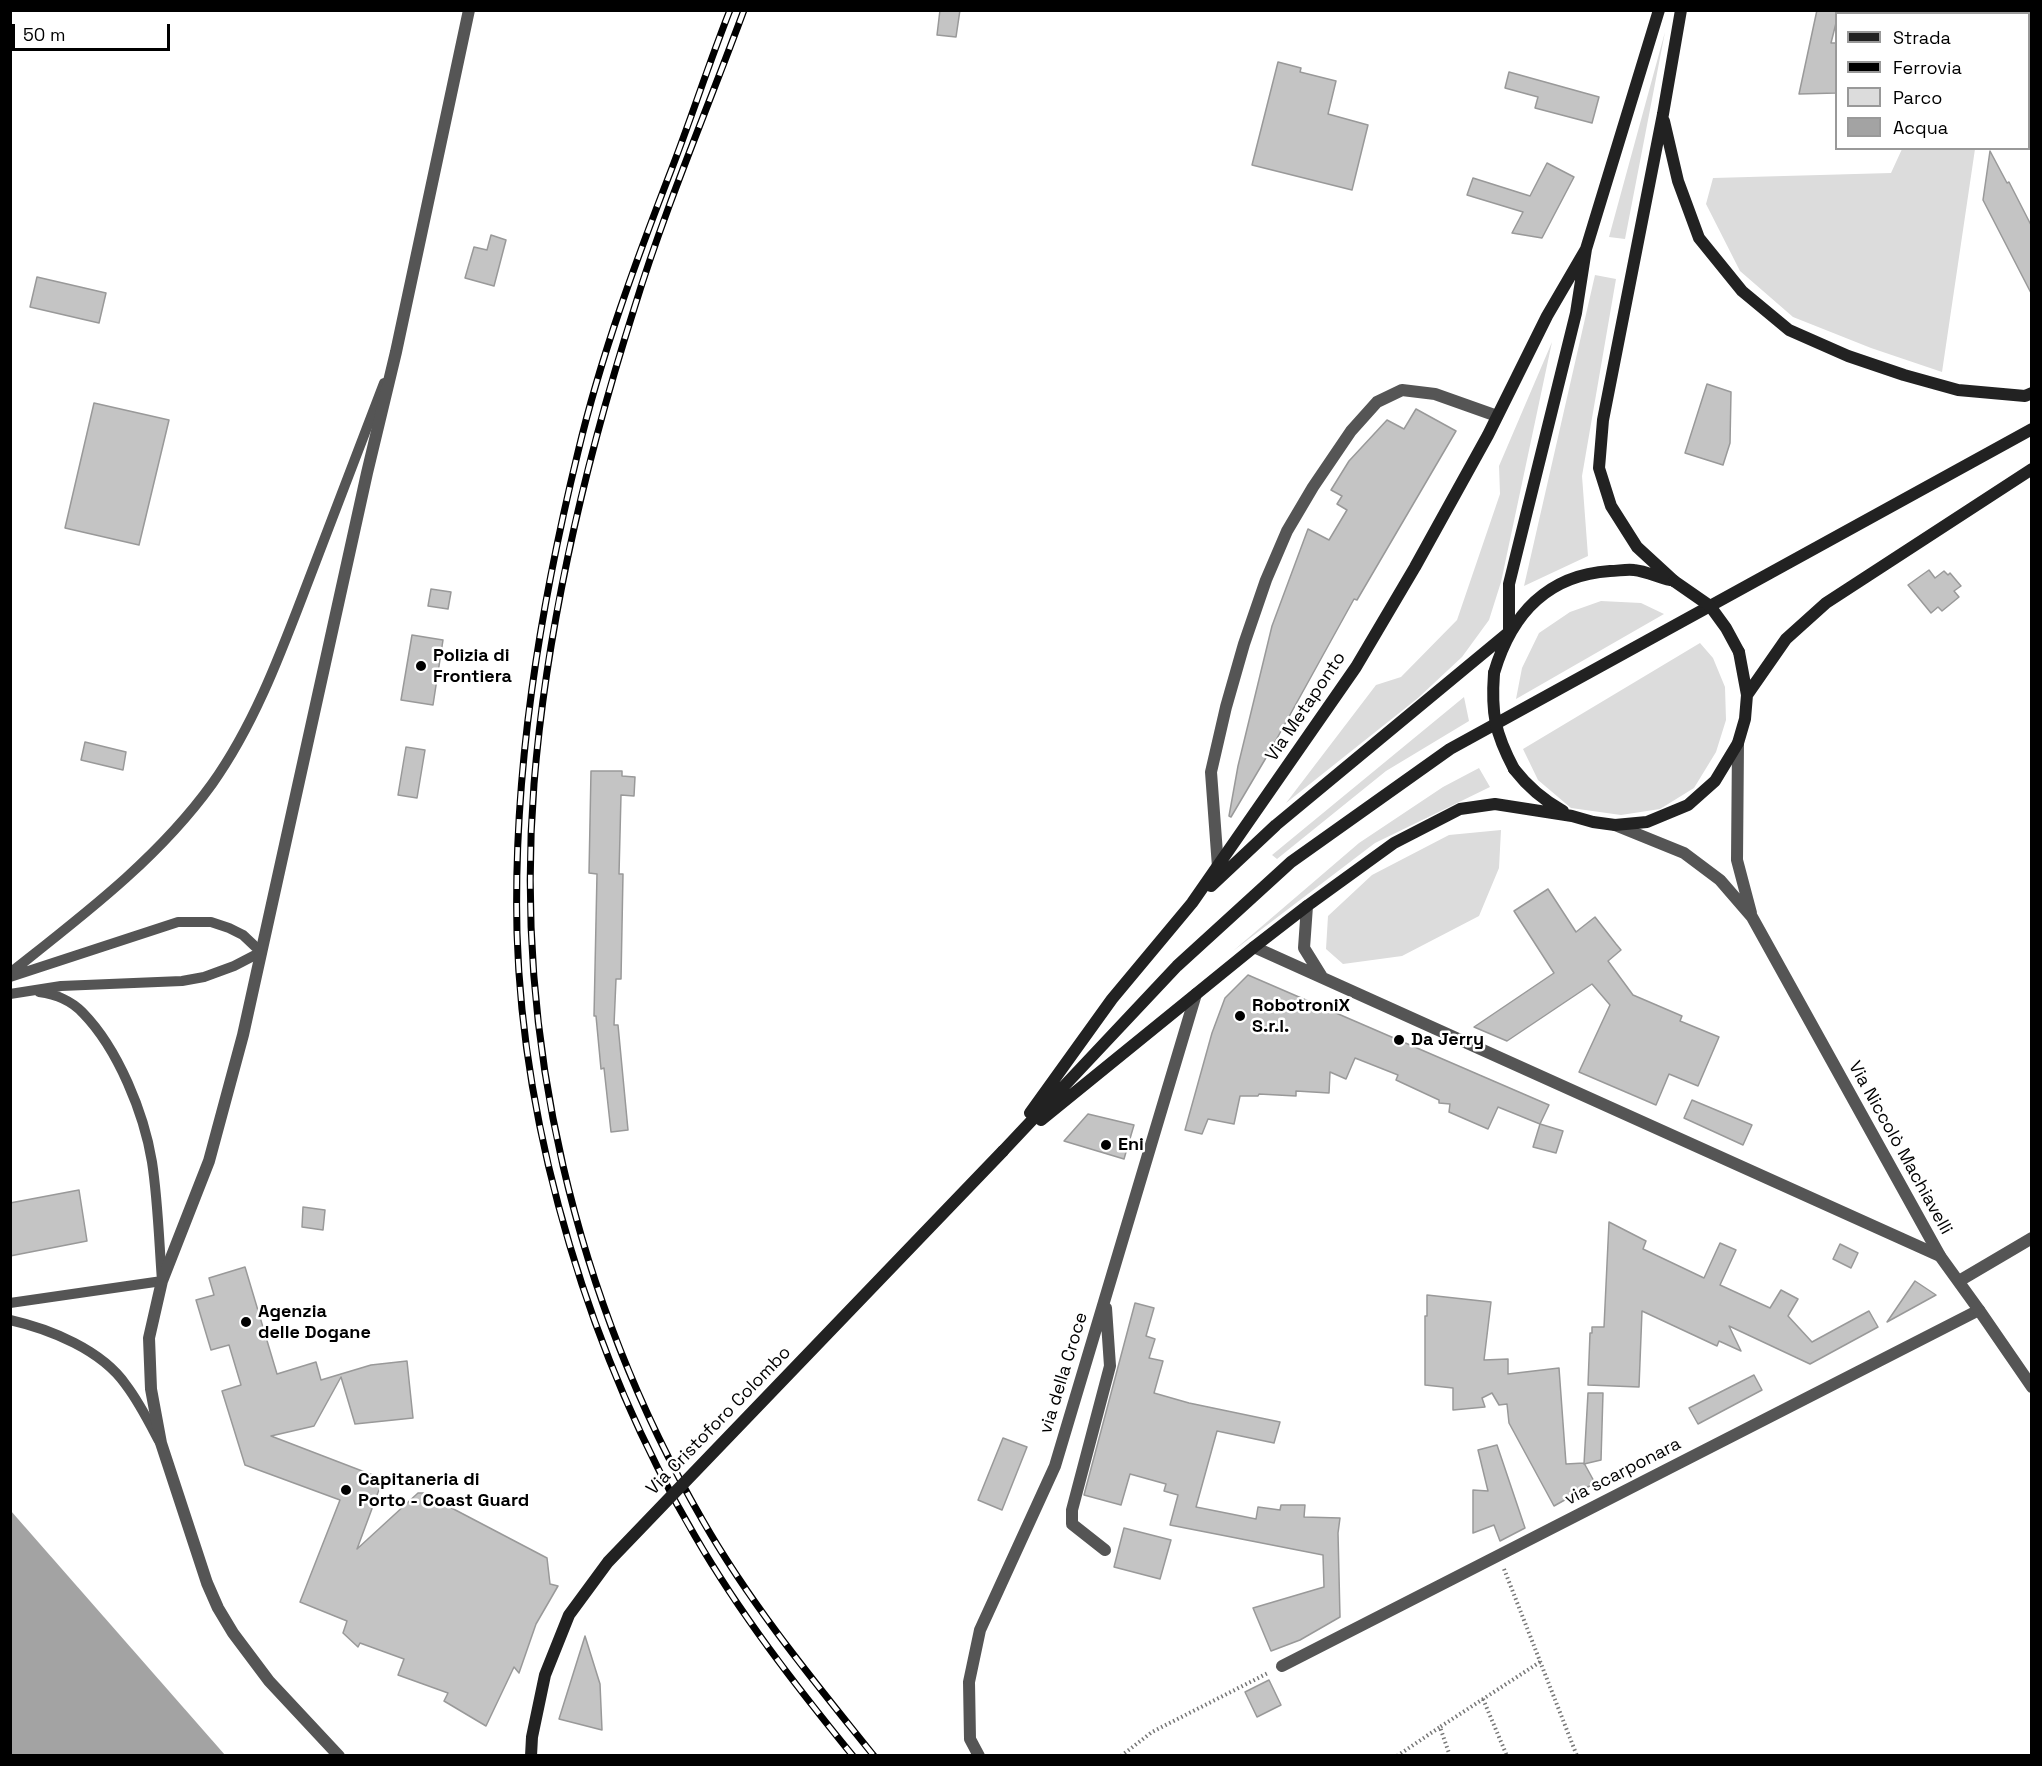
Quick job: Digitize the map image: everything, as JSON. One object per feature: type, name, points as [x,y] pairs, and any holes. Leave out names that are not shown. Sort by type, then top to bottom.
[{"type":"main road","points":[[1572,816],[1545,801],[1514,769],[1501,744],[1494,723],[1492,700],[1494,674],[1509,632],[1509,584],[1576,313],[1586,249],[1659,10]]},
{"type":"main road","points":[[1003,1151],[1254,947],[1395,843],[1460,809],[1495,804],[1616,825],[1647,822],[1688,805],[1715,781],[1738,743],[1747,695],[1738,652],[1726,628],[1710,606],[1674,581],[1637,548],[1611,506],[1599,468],[1603,420],[1681,10]]},
{"type":"main road","points":[[1663,114],[1678,181],[1699,238],[1742,291],[1789,330],[1848,356],[1958,390],[2025,396],[2031,393]]},
{"type":"main road","name":"Via Metaponto","points":[[1003,1151],[1112,999],[1192,903],[1356,667],[1415,567],[1497,416],[1547,316],[1586,249]]},
{"type":"main road","points":[[1003,1151],[1177,966],[1291,862],[1450,749],[2031,429]]},
{"type":"main road","points":[[1747,695],[1786,639],[1826,603],[2031,469]]},
{"type":"main road","points":[[1192,903],[1276,825],[1509,632],[1525,611],[1541,596],[1560,584],[1590,572],[1634,570],[1674,581]]},
{"type":"main road","name":"Via Cristoforo Colombo","points":[[531,1755],[532,1737],[545,1675],[569,1616],[608,1562],[1003,1151]]},
{"type":"street","points":[[339,1755],[269,1681],[233,1633],[218,1608],[207,1583],[161,1443],[152,1401],[149,1338],[162,1281],[209,1161],[241,1046],[367,473],[396,352],[469,10]]},
{"type":"street","points":[[455,75],[477,10]]},
{"type":"street","points":[[1218,867],[1211,772],[1224,718],[1244,644],[1266,580],[1287,531],[1313,487],[1352,431],[1377,402],[1402,390],[1435,394],[1497,416]]},
{"type":"street","points":[[1738,743],[1737,860],[1752,917]]},
{"type":"street","points":[[1616,825],[1684,853],[1719,880],[1752,917]]},
{"type":"street","points":[[1307,906],[1304,948],[1322,977]]},
{"type":"street","name":"Via Niccolò Machiavelli","points":[[1752,917],[1940,1256],[2031,1387]]},
{"type":"street","points":[[1254,947],[1940,1256]]},
{"type":"street","name":"via della Croce","points":[[979,1755],[970,1739],[969,1682],[980,1630],[1055,1466],[1196,994]]},
{"type":"street","points":[[1959,1281],[2031,1238]]},
{"type":"street","points":[[1105,1300],[1110,1365],[1072,1510],[1072,1524],[1105,1550]]},
{"type":"street","name":"via scarponara","points":[[1282,1666],[1979,1310]]},
{"type":"lane","points":[[10,975],[127,878],[177,828],[213,783],[246,728],[278,658],[396,352]]},
{"type":"lane","points":[[10,975],[178,922],[211,922],[229,928],[243,936],[261,952],[234,966],[204,977],[182,981],[71,985],[10,994]]},
{"type":"lane","points":[[10,1303],[162,1281],[157,1198],[152,1160],[143,1125],[130,1091],[113,1056],[82,1012],[64,999],[49,993],[28,990]]},
{"type":"lane","points":[[10,1320],[37,1326],[58,1335],[98,1358],[113,1370],[126,1384],[161,1443]]},
{"type":"path","points":[[1498,1556],[1577,1755]]},
{"type":"path","points":[[1397,1755],[1540,1662]]},
{"type":"path","points":[[1122,1755],[1152,1732],[1282,1666]]},
{"type":"path","points":[[1483,1699],[1507,1755]]},
{"type":"path","points":[[1440,1727],[1450,1755]]},
{"type":"green space","points":[[1665,32],[1625,239],[1609,237]]},
{"type":"green space","points":[[1902,150],[1975,150],[1942,372],[1871,348],[1793,317],[1740,271],[1706,204],[1713,178],[1891,173]]},
{"type":"green space","points":[[1595,275],[1616,279],[1582,476],[1588,556],[1524,586]]},
{"type":"green space","points":[[1552,342],[1501,582],[1489,620],[1462,657],[1418,698],[1286,803],[1376,685],[1401,677],[1457,620],[1500,494],[1499,466]]},
{"type":"green space","points":[[1601,601],[1641,603],[1664,614],[1516,699],[1522,668],[1539,633],[1570,612]]},
{"type":"green space","points":[[1700,643],[1713,658],[1725,687],[1726,720],[1716,752],[1694,788],[1660,809],[1621,815],[1571,808],[1538,780],[1523,749]]},
{"type":"green space","points":[[1464,697],[1469,721],[1386,771],[1277,859],[1272,855]]},
{"type":"green space","points":[[1479,768],[1490,787],[1375,843],[1233,951],[1359,843],[1443,787]]},
{"type":"green space","points":[[1501,830],[1499,868],[1479,916],[1402,956],[1343,964],[1326,949],[1328,916],[1372,875],[1449,835]]},
{"type":"water","points":[[11,1511],[225,1755],[11,1755]]},
{"type":"building","points":[[940,10],[960,10],[956,37],[937,35]]},
{"type":"building","points":[[1817,10],[1840,10],[1835,12],[1835,27],[1831,43],[1835,43],[1835,93],[1799,94]]},
{"type":"building","points":[[1278,62],[1301,68],[1300,72],[1336,81],[1328,114],[1368,125],[1352,190],[1252,165]]},
{"type":"building","points":[[1509,72],[1599,97],[1592,123],[1535,108],[1538,97],[1505,88]]},
{"type":"building","points":[[1990,151],[2031,225],[2031,293],[1983,200]]},
{"type":"building","points":[[1547,163],[1574,177],[1542,238],[1512,233],[1523,212],[1467,195],[1473,178],[1530,196]]},
{"type":"building","points":[[491,235],[506,240],[494,286],[465,278],[474,247],[487,250]]},
{"type":"building","points":[[37,277],[106,293],[99,323],[30,307]]},
{"type":"building","points":[[1707,384],[1731,392],[1730,443],[1723,465],[1685,453]]},
{"type":"building","points":[[94,403],[169,420],[139,545],[65,528]]},
{"type":"building","points":[[1416,409],[1456,431],[1357,600],[1354,599],[1231,817],[1229,816],[1238,766],[1272,626],[1308,529],[1329,540],[1347,510],[1337,504],[1342,496],[1331,490],[1349,461],[1387,420],[1404,429]]},
{"type":"building","points":[[1929,570],[1935,578],[1944,571],[1948,575],[1950,573],[1961,586],[1954,591],[1959,597],[1942,611],[1938,607],[1931,613],[1908,585]]},
{"type":"building","points":[[431,589],[451,592],[448,609],[428,606]]},
{"type":"building","points":[[412,635],[443,640],[433,705],[401,700]]},
{"type":"building","points":[[85,742],[126,752],[123,770],[81,760]]},
{"type":"building","points":[[406,747],[425,750],[417,798],[398,795]]},
{"type":"building","points":[[591,771],[622,771],[622,776],[635,777],[634,796],[621,795],[619,874],[623,874],[621,979],[616,979],[614,1025],[618,1025],[628,1130],[611,1132],[604,1068],[601,1069],[596,1016],[594,1016],[597,874],[589,873]]},
{"type":"building","points":[[1548,889],[1576,932],[1595,917],[1621,950],[1608,961],[1633,995],[1682,1016],[1680,1021],[1719,1037],[1698,1086],[1669,1074],[1656,1105],[1579,1072],[1610,1005],[1592,984],[1507,1041],[1474,1027],[1554,973],[1514,911]]},
{"type":"building","points":[[1248,975],[1549,1105],[1540,1124],[1498,1107],[1488,1129],[1449,1112],[1450,1104],[1439,1103],[1439,1100],[1396,1080],[1398,1075],[1355,1058],[1346,1079],[1330,1072],[1329,1093],[1296,1091],[1296,1096],[1259,1094],[1258,1096],[1240,1096],[1234,1124],[1208,1119],[1202,1134],[1185,1130],[1212,1033],[1225,998]]},
{"type":"building","points":[[1692,1100],[1752,1125],[1743,1145],[1684,1118]]},
{"type":"building","points":[[1088,1114],[1134,1125],[1124,1159],[1064,1141]]},
{"type":"building","points":[[1540,1124],[1563,1131],[1556,1153],[1533,1147]]},
{"type":"building","points":[[79,1190],[87,1241],[10,1256],[10,1203]]},
{"type":"building","points":[[303,1207],[325,1210],[323,1230],[302,1227]]},
{"type":"building","points":[[1609,1222],[1646,1241],[1643,1249],[1704,1278],[1720,1243],[1736,1250],[1720,1285],[1770,1308],[1781,1290],[1798,1299],[1788,1316],[1812,1342],[1869,1311],[1878,1327],[1810,1364],[1729,1326],[1741,1351],[1719,1341],[1717,1346],[1642,1311],[1639,1387],[1588,1385],[1590,1333],[1592,1333],[1592,1327],[1604,1327]]},
{"type":"building","points":[[1840,1244],[1858,1253],[1851,1268],[1833,1259]]},
{"type":"building","points":[[245,1267],[277,1374],[316,1362],[321,1380],[371,1365],[407,1361],[413,1418],[355,1424],[341,1377],[314,1426],[271,1436],[383,1479],[357,1549],[418,1493],[423,1493],[547,1558],[550,1584],[558,1586],[536,1624],[519,1673],[514,1667],[486,1726],[444,1701],[448,1693],[398,1675],[404,1659],[360,1643],[358,1647],[343,1633],[347,1621],[300,1602],[340,1500],[245,1465],[222,1391],[241,1385],[229,1345],[211,1350],[196,1300],[214,1295],[209,1278]]},
{"type":"building","points":[[1915,1281],[1936,1295],[1887,1322]]},
{"type":"building","points":[[1427,1295],[1491,1302],[1484,1360],[1508,1359],[1508,1374],[1559,1368],[1566,1464],[1584,1463],[1595,1483],[1554,1506],[1509,1423],[1507,1404],[1499,1405],[1492,1393],[1482,1398],[1485,1407],[1453,1410],[1453,1388],[1425,1385]]},
{"type":"building","points":[[1135,1303],[1154,1308],[1146,1336],[1155,1339],[1149,1358],[1163,1361],[1154,1393],[1189,1403],[1280,1422],[1274,1443],[1217,1431],[1196,1507],[1256,1519],[1258,1507],[1280,1510],[1281,1505],[1305,1505],[1304,1517],[1340,1518],[1338,1533],[1340,1617],[1300,1640],[1271,1651],[1253,1608],[1324,1587],[1323,1555],[1170,1525],[1178,1495],[1164,1491],[1166,1484],[1130,1474],[1121,1505],[1084,1495]]},
{"type":"building","points":[[1754,1375],[1762,1390],[1698,1424],[1689,1408]]},
{"type":"building","points":[[1588,1393],[1603,1393],[1601,1460],[1584,1464]]},
{"type":"building","points":[[1003,1438],[1027,1447],[1002,1510],[978,1500]]},
{"type":"building","points":[[1497,1445],[1525,1528],[1500,1541],[1494,1525],[1473,1533],[1473,1490],[1488,1491],[1478,1450]]},
{"type":"building","points":[[1124,1528],[1171,1540],[1160,1579],[1114,1567]]},
{"type":"building","points":[[585,1636],[600,1684],[602,1730],[559,1719]]},
{"type":"building","points":[[1269,1680],[1281,1705],[1257,1717],[1245,1692]]},
{"type":"railway","points":[[730,10],[608,344],[587,416],[564,511],[541,630],[525,751],[517,872],[517,933],[522,1010],[533,1088],[549,1167],[570,1245],[595,1322],[625,1396],[658,1468],[712,1565],[770,1649],[853,1756]]},
{"type":"railway","points":[[744,10],[646,271],[616,367],[570,544],[548,664],[534,784],[530,880],[534,976],[545,1071],[563,1166],[588,1258],[620,1349],[658,1436],[722,1552],[784,1642],[874,1756]]},
{"type":"place","name":"Polizia di Frontiera","points":[[421,666]]},
{"type":"place","name":"RobotroniX S.r.l.","points":[[1240,1016]]},
{"type":"place","name":"Da Jerry","points":[[1399,1040]]},
{"type":"place","name":"Eni","points":[[1106,1145]]},
{"type":"place","name":"Agenzia delle Dogane","points":[[246,1322]]},
{"type":"place","name":"Capitaneria di Porto - Coast Guard","points":[[346,1490]]}]
